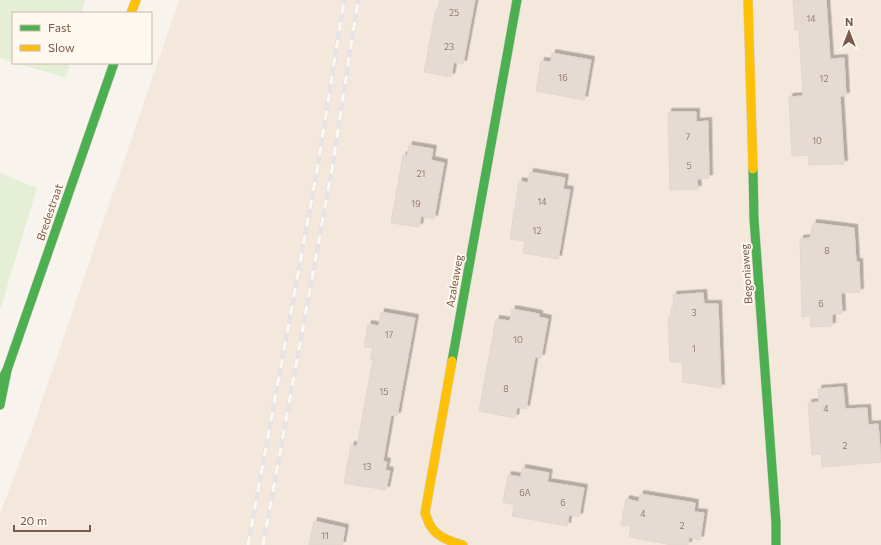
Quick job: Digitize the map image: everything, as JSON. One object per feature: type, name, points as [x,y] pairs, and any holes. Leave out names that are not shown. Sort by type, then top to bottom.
[{"type":"street","points":[[132,12],[136,0]]},
{"type":"street","name":"Azaleaweg","points":[[463,545],[453,543],[437,534],[430,526],[425,513],[517,0]]},
{"type":"street","name":"Begoniaweg","points":[[748,0],[754,219],[776,523],[776,545]]},
{"type":"street","name":"Bredestraat","points":[[0,384],[7,370],[114,64]]},
{"type":"street","name":"Bredestraat","points":[[0,405],[7,370]]},
{"type":"shaded area","points":[[179,0],[881,0],[881,545],[0,545],[0,514],[34,424]]},
{"type":"green space","points":[[0,0],[85,0],[82,12],[12,12],[12,62],[0,58]]},
{"type":"green space","points":[[19,64],[70,64],[66,78]]},
{"type":"green space","points":[[0,173],[37,188],[0,310]]},
{"type":"building","points":[[440,0],[475,0],[463,64],[454,62],[451,77],[424,72],[436,9],[438,9]]},
{"type":"building","points":[[793,0],[826,0],[830,59],[844,58],[846,96],[840,96],[844,164],[809,165],[809,155],[792,156],[789,97],[803,96],[799,30],[795,30]]},
{"type":"building","points":[[552,53],[591,60],[584,100],[536,91],[541,61],[551,62]]},
{"type":"building","points":[[668,112],[696,112],[696,122],[708,121],[709,178],[697,179],[698,189],[670,190]]},
{"type":"building","points":[[409,145],[433,149],[431,160],[444,163],[434,219],[421,216],[419,227],[391,223],[403,155],[407,156]]},
{"type":"building","points":[[530,172],[565,178],[563,189],[570,190],[558,259],[523,253],[525,241],[510,239],[519,181],[528,183]]},
{"type":"building","points":[[813,223],[854,228],[856,262],[859,262],[860,292],[841,293],[842,314],[832,314],[832,326],[811,327],[810,316],[802,317],[800,239],[810,238]]},
{"type":"building","points":[[703,293],[704,304],[718,304],[721,388],[683,382],[682,362],[670,362],[668,318],[671,316],[671,308],[674,306],[673,295]]},
{"type":"building","points":[[512,309],[539,314],[539,317],[548,319],[541,358],[535,357],[526,409],[517,407],[515,418],[479,411],[496,319],[510,321]]},
{"type":"building","points":[[381,312],[415,318],[397,416],[391,415],[383,461],[387,462],[385,470],[390,471],[386,490],[344,483],[351,445],[357,446],[373,359],[370,359],[373,348],[364,347],[368,324],[379,326]]},
{"type":"building","points":[[843,387],[845,409],[867,408],[868,425],[878,424],[881,462],[822,467],[821,454],[812,455],[808,403],[819,402],[818,389]]},
{"type":"building","points":[[522,468],[549,473],[547,482],[584,488],[579,517],[569,515],[567,526],[512,516],[514,505],[503,502],[508,475],[521,477]]},
{"type":"building","points":[[640,494],[695,503],[694,512],[704,513],[700,540],[689,537],[688,545],[672,545],[629,537],[631,526],[621,525],[626,499],[639,502]]},
{"type":"building","points":[[314,521],[345,528],[342,545],[309,545]]},
{"type":"railway","points":[[248,545],[318,165],[344,0]]},
{"type":"railway","points":[[263,545],[332,169],[358,0]]},
{"type":"traffic: fast","points":[[452,361],[517,0]]},
{"type":"traffic: fast","points":[[0,383],[7,370],[114,64]]},
{"type":"traffic: fast","points":[[753,169],[754,219],[776,523],[776,545]]},
{"type":"traffic: fast","points":[[0,405],[7,370]]},
{"type":"traffic: slow","points":[[131,12],[136,0]]},
{"type":"traffic: slow","points":[[748,0],[753,169]]},
{"type":"traffic: slow","points":[[452,361],[425,513],[429,524],[436,533],[449,541],[463,545]]}]
